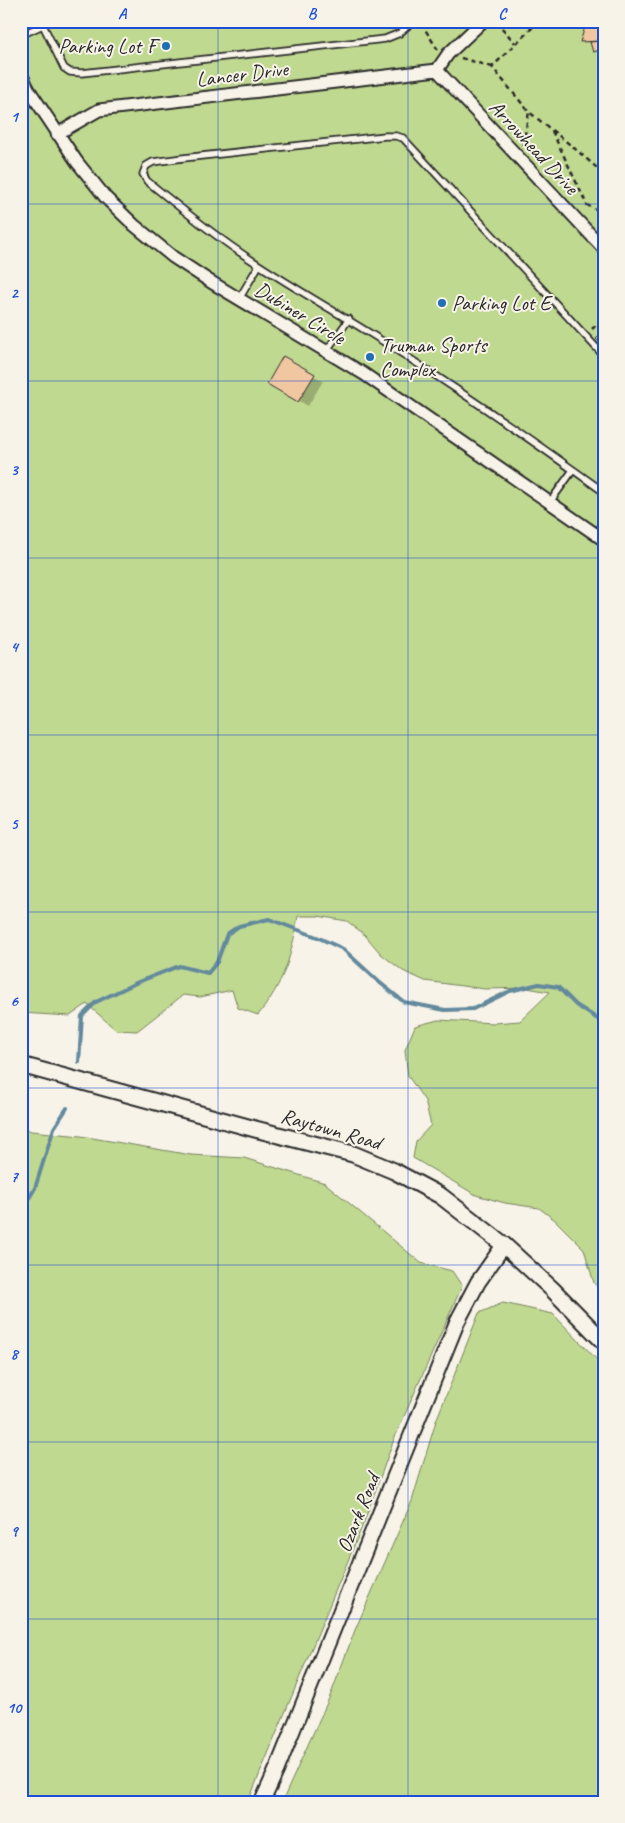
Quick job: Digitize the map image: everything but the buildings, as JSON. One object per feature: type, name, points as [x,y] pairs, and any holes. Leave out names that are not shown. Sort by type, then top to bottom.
[{"type":"main road","name":"Raytown Road","points":[[21,1065],[353,1154],[394,1171],[441,1196],[504,1245],[552,1289],[604,1342]]},
{"type":"street","points":[[437,70],[448,54],[483,21]]},
{"type":"street","name":"Lancer Drive","points":[[57,134],[99,110],[437,70]]},
{"type":"street","name":"Arrowhead Drive","points":[[437,70],[604,249]]},
{"type":"street","name":"Dubiner Circle","points":[[21,74],[28,90],[57,134],[100,191],[134,225],[173,257],[364,374],[604,540]]},
{"type":"street","name":"Ozark Road","points":[[262,1802],[281,1760],[456,1322],[478,1282],[504,1245]]},
{"type":"lane","points":[[21,35],[42,23],[64,68],[70,72],[82,73],[384,39],[400,34],[413,21]]},
{"type":"lane","points":[[604,356],[403,138],[396,136],[176,159],[153,162],[146,166],[143,174],[147,181],[211,232],[259,265],[349,319],[459,390],[604,492]]},
{"type":"lane","points":[[239,298],[259,265]]},
{"type":"lane","points":[[327,350],[349,319]]},
{"type":"lane","points":[[550,502],[573,470]]},
{"type":"path","points":[[420,21],[439,51]]},
{"type":"path","points":[[496,21],[515,44]]},
{"type":"path","points":[[524,21],[530,29]]},
{"type":"path","points":[[492,67],[538,21]]},
{"type":"path","points":[[461,58],[492,67],[529,112],[604,174]]},
{"type":"path","points":[[523,145],[529,112]]},
{"type":"path","points":[[551,129],[587,205],[604,214]]},
{"type":"path","points":[[598,224],[604,219]]},
{"type":"path","points":[[585,336],[604,318]]},
{"type":"green space","points":[[21,21],[604,21],[604,1295],[594,1283],[584,1249],[555,1220],[539,1208],[505,1203],[476,1195],[413,1158],[416,1141],[431,1125],[425,1101],[408,1076],[405,1050],[415,1026],[438,1020],[494,1023],[520,1021],[550,992],[527,988],[485,989],[425,981],[403,971],[381,954],[365,935],[347,921],[318,916],[298,916],[290,955],[283,974],[269,1000],[258,1015],[238,1008],[232,990],[200,997],[183,995],[137,1031],[116,1030],[87,1004],[70,1016],[21,1013]]},
{"type":"green space","points":[[21,1126],[31,1131],[81,1136],[191,1155],[244,1158],[325,1183],[421,1263],[452,1271],[462,1286],[394,1439],[364,1522],[248,1802],[21,1802]]},
{"type":"green space","points":[[503,1303],[553,1314],[604,1367],[604,1802],[282,1802],[331,1694],[355,1630],[412,1501],[436,1421],[479,1313]]},
{"type":"waterway","points":[[79,1062],[82,1016],[96,1002],[138,982],[179,966],[208,973],[217,962],[227,934],[239,926],[269,919],[343,949],[404,1002],[445,1010],[473,1009],[510,991],[539,984],[558,987],[576,1005],[604,1023]]},
{"type":"waterway","points":[[21,1212],[35,1188],[54,1128],[67,1108]]},
{"type":"place","name":"Parking Lot F","points":[[166,46]]},
{"type":"place","name":"Parking Lot E","points":[[442,303]]},
{"type":"place","name":"Truman Sports Complex","points":[[370,357]]}]
